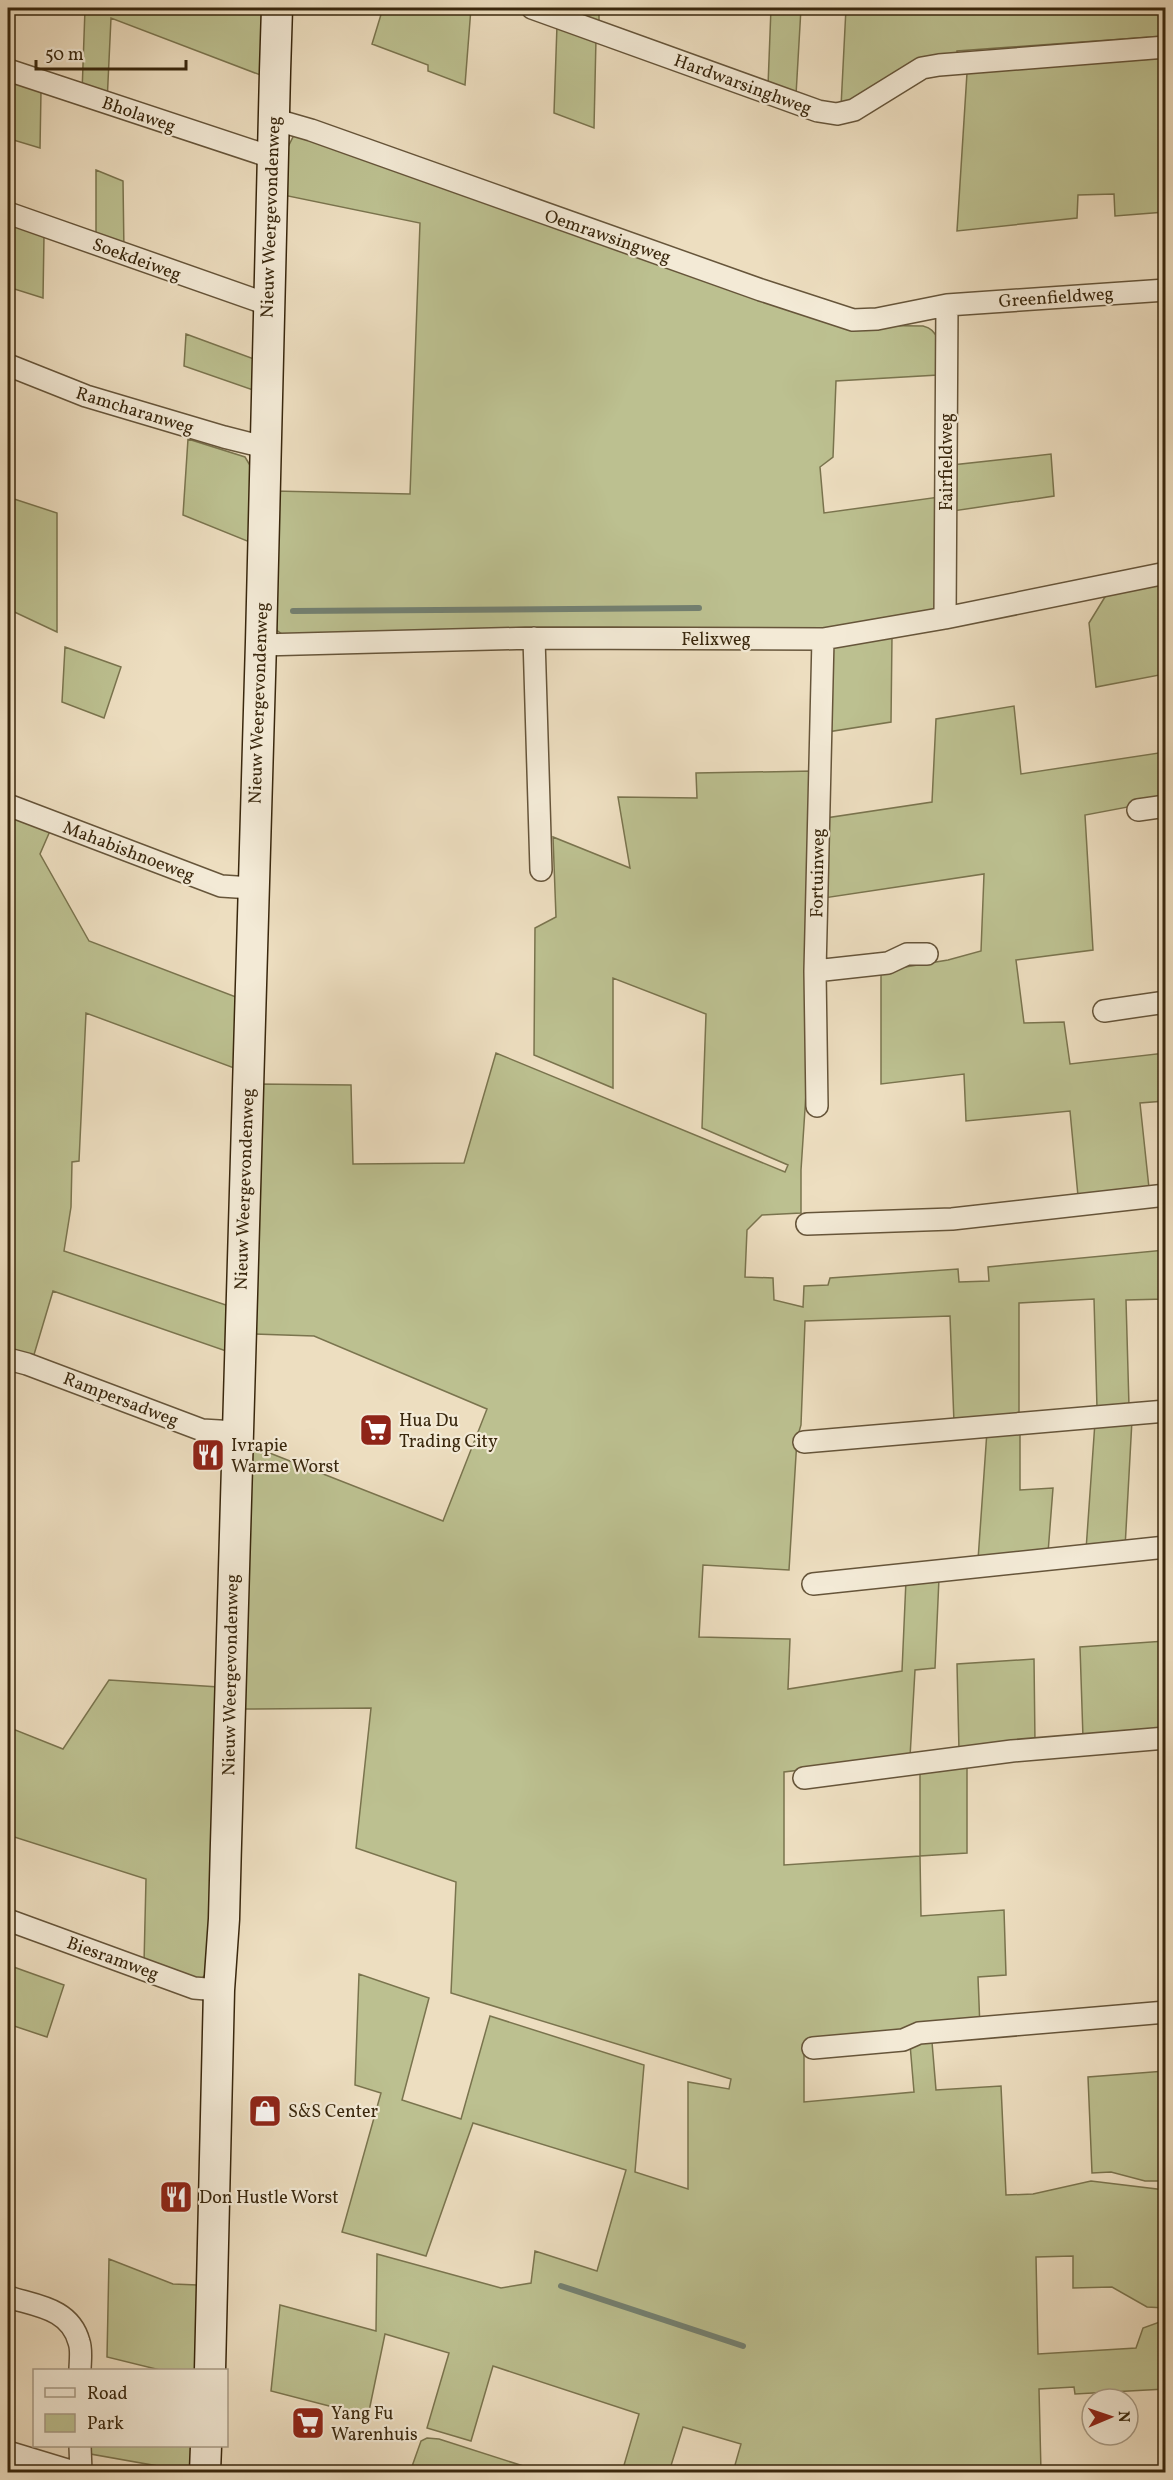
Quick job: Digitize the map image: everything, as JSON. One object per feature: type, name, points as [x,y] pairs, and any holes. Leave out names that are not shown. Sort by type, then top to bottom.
[{"type":"street","name":"Nieuw Weergevondenweg","points":[[210,2369],[219,1990],[224,1919],[236,1432],[261,645],[267,304],[277,8]]},
{"type":"street","name":"Hardwarsinghweg","points":[[532,8],[818,111],[837,114],[854,110],[922,68],[1007,58],[1166,47]]},
{"type":"street","name":"Bholaweg","points":[[8,70],[272,157]]},
{"type":"street","name":"Oemrawsingweg","points":[[273,119],[311,130],[761,290],[854,320],[889,317],[947,305]]},
{"type":"street","name":"Soekdeiweg","points":[[8,213],[267,304]]},
{"type":"street","name":"Greenfieldweg","points":[[947,305],[1166,290]]},
{"type":"street","name":"Fairfieldweg","points":[[945,618],[947,305]]},
{"type":"street","name":"Ramcharanweg","points":[[8,365],[86,396],[264,447]]},
{"type":"street","name":"Felixweg","points":[[261,645],[534,638],[823,639],[945,618],[1166,573]]},
{"type":"street","points":[[534,638],[541,870]]},
{"type":"street","name":"Fortuinweg","points":[[817,1106],[815,971],[823,639]]},
{"type":"street","name":"Mahabishnoeweg","points":[[8,806],[222,886],[252,888]]},
{"type":"street","points":[[1138,810],[1166,806]]},
{"type":"street","points":[[815,971],[888,963],[907,954],[927,954]]},
{"type":"street","points":[[1104,1011],[1166,1002]]},
{"type":"street","points":[[807,1224],[952,1219],[1166,1195]]},
{"type":"street","name":"Rampersadweg","points":[[8,1359],[27,1364],[202,1430],[236,1432]]},
{"type":"street","points":[[804,1442],[1166,1411]]},
{"type":"street","points":[[813,1584],[1166,1547]]},
{"type":"street","points":[[804,1778],[1012,1751],[1166,1738]]},
{"type":"street","name":"Biesramweg","points":[[8,1920],[194,1988],[219,1990]]},
{"type":"street","points":[[813,2048],[903,2040],[919,2033],[1166,2012]]},
{"type":"street","points":[[8,2297],[57,2311],[70,2323],[80,2343],[80,2369]]},
{"type":"street","points":[[80,2447],[81,2472]]},
{"type":"street","points":[[205,2472],[206,2447]]},
{"type":"street","points":[[8,2452],[74,2472]]},
{"type":"green space","points":[[82,8],[247,8],[262,10],[265,15],[263,76],[111,18],[107,103],[82,93],[85,9]]},
{"type":"green space","points":[[383,8],[471,8],[465,85],[428,71],[428,65],[372,44]]},
{"type":"green space","points":[[562,8],[599,8],[599,23]]},
{"type":"green space","points":[[771,8],[801,8],[796,95],[768,86]]},
{"type":"green space","points":[[846,8],[1165,8],[1165,36],[957,51],[957,57],[841,107]]},
{"type":"green space","points":[[557,25],[596,38],[594,128],[554,113]]},
{"type":"green space","points":[[1165,58],[1165,212],[1115,216],[1114,194],[1078,195],[1077,218],[957,231],[967,73]]},
{"type":"green space","points":[[10,81],[41,91],[40,148],[10,139]]},
{"type":"green space","points":[[302,133],[840,325],[923,326],[930,329],[935,333],[939,345],[938,375],[836,381],[833,457],[820,467],[824,513],[939,497],[935,609],[832,631],[282,634],[275,629],[274,491],[410,494],[420,223],[283,195],[285,153],[294,135]]},
{"type":"green space","points":[[96,170],[123,181],[124,253],[96,241]]},
{"type":"green space","points":[[8,222],[44,235],[43,298],[8,287]]},
{"type":"green space","points":[[186,334],[254,359],[253,390],[184,366]]},
{"type":"green space","points":[[188,439],[245,457],[251,467],[252,543],[183,515]]},
{"type":"green space","points":[[1051,454],[1054,496],[953,511],[952,465]]},
{"type":"green space","points":[[8,497],[57,513],[57,632],[8,609]]},
{"type":"green space","points":[[1165,580],[1165,674],[1096,687],[1089,623],[1108,592]]},
{"type":"green space","points":[[892,637],[891,722],[827,732],[831,649],[836,646]]},
{"type":"green space","points":[[65,647],[121,667],[104,718],[62,702]]},
{"type":"green space","points":[[1014,706],[1021,774],[1165,752],[1165,800],[1085,815],[1093,950],[1016,960],[1024,1023],[1064,1022],[1070,1064],[1165,1053],[1165,1101],[1140,1103],[1149,1188],[1078,1196],[1070,1111],[966,1121],[964,1074],[881,1084],[881,971],[948,960],[981,951],[984,874],[824,898],[826,818],[932,802],[936,719]]},
{"type":"green space","points":[[814,771],[810,1033],[801,1170],[801,1213],[762,1215],[747,1230],[745,1277],[773,1278],[774,1300],[803,1307],[804,1286],[828,1285],[830,1278],[958,1269],[959,1282],[989,1281],[988,1267],[1165,1250],[1165,1299],[1126,1300],[1129,1406],[1097,1408],[1094,1299],[1019,1303],[1019,1418],[954,1423],[950,1316],[805,1321],[801,1425],[797,1439],[789,1570],[703,1565],[699,1637],[790,1639],[788,1689],[902,1671],[906,1580],[939,1578],[935,1668],[915,1670],[910,1757],[784,1772],[784,1865],[920,1856],[921,1916],[1004,1910],[1006,1975],[978,1977],[980,2028],[804,2045],[804,2102],[914,2092],[910,2044],[932,2042],[936,2090],[1001,2086],[1006,2195],[1033,2194],[1091,2181],[1165,2190],[1165,2308],[1147,2307],[1112,2287],[1073,2288],[1073,2256],[1036,2257],[1038,2354],[1136,2348],[1143,2328],[1165,2320],[1165,2389],[1140,2390],[1140,2387],[1080,2387],[1080,2394],[1075,2394],[1074,2387],[1039,2389],[1041,2472],[733,2472],[741,2444],[683,2427],[669,2472],[622,2472],[639,2414],[493,2366],[471,2441],[427,2428],[449,2353],[385,2334],[368,2416],[271,2391],[280,2305],[376,2331],[377,2254],[501,2288],[531,2283],[535,2251],[597,2271],[626,2170],[473,2123],[426,2256],[342,2232],[381,2093],[355,2085],[359,1974],[429,1998],[402,2100],[461,2119],[490,2016],[644,2065],[635,2172],[688,2189],[688,2082],[729,2089],[731,2079],[451,1993],[456,1882],[356,1848],[371,1708],[242,1709],[246,1449],[262,1450],[443,1521],[487,1409],[314,1336],[252,1334],[258,1084],[351,1085],[353,1164],[464,1163],[496,1053],[785,1172],[788,1165],[702,1128],[706,1014],[613,978],[613,1088],[534,1055],[535,928],[556,917],[553,837],[630,868],[618,797],[697,798],[696,773]]},
{"type":"green space","points":[[8,816],[50,831],[40,854],[89,941],[236,997],[234,1068],[86,1013],[79,1161],[72,1162],[71,1207],[64,1251],[226,1305],[226,1351],[53,1291],[33,1358],[8,1349]]},
{"type":"green space","points":[[8,1365],[12,1366],[8,1449]]},
{"type":"green space","points":[[1132,1420],[1125,1548],[1086,1550],[1095,1422]]},
{"type":"green space","points":[[1020,1429],[1020,1490],[1053,1488],[1048,1553],[978,1560],[987,1431]]},
{"type":"green space","points":[[1165,1641],[1165,1731],[1083,1738],[1080,1647]]},
{"type":"green space","points":[[1034,1659],[1035,1743],[959,1751],[957,1664]]},
{"type":"green space","points":[[109,1680],[219,1687],[208,1972],[199,1981],[144,1963],[146,1879],[8,1835],[8,1727],[63,1749]]},
{"type":"green space","points":[[967,1765],[967,1853],[920,1856],[920,1771]]},
{"type":"green space","points":[[8,1965],[64,1985],[47,2037],[8,2024]]},
{"type":"green space","points":[[1165,2071],[1165,2181],[1145,2181],[1111,2172],[1092,2173],[1088,2077]]},
{"type":"green space","points":[[109,2259],[173,2284],[197,2285],[195,2369],[156,2369],[107,2357]]},
{"type":"green space","points":[[427,2438],[439,2439],[542,2472],[410,2472],[421,2441]]},
{"type":"green space","points":[[85,2447],[194,2447],[192,2472],[85,2453]]},
{"type":"waterway","points":[[293,611],[699,608]]},
{"type":"waterway","points":[[561,2286],[743,2346]]},
{"type":"place","name":"Hua Du Trading City","points":[[376,1430]]},
{"type":"place","name":"Ivrapie Warme Worst","points":[[208,1455]]},
{"type":"place","name":"S&S Center","points":[[265,2111]]},
{"type":"place","name":"Don Hustle Worst","points":[[176,2197]]},
{"type":"place","name":"Yang Fu Warenhuis","points":[[308,2423]]}]
